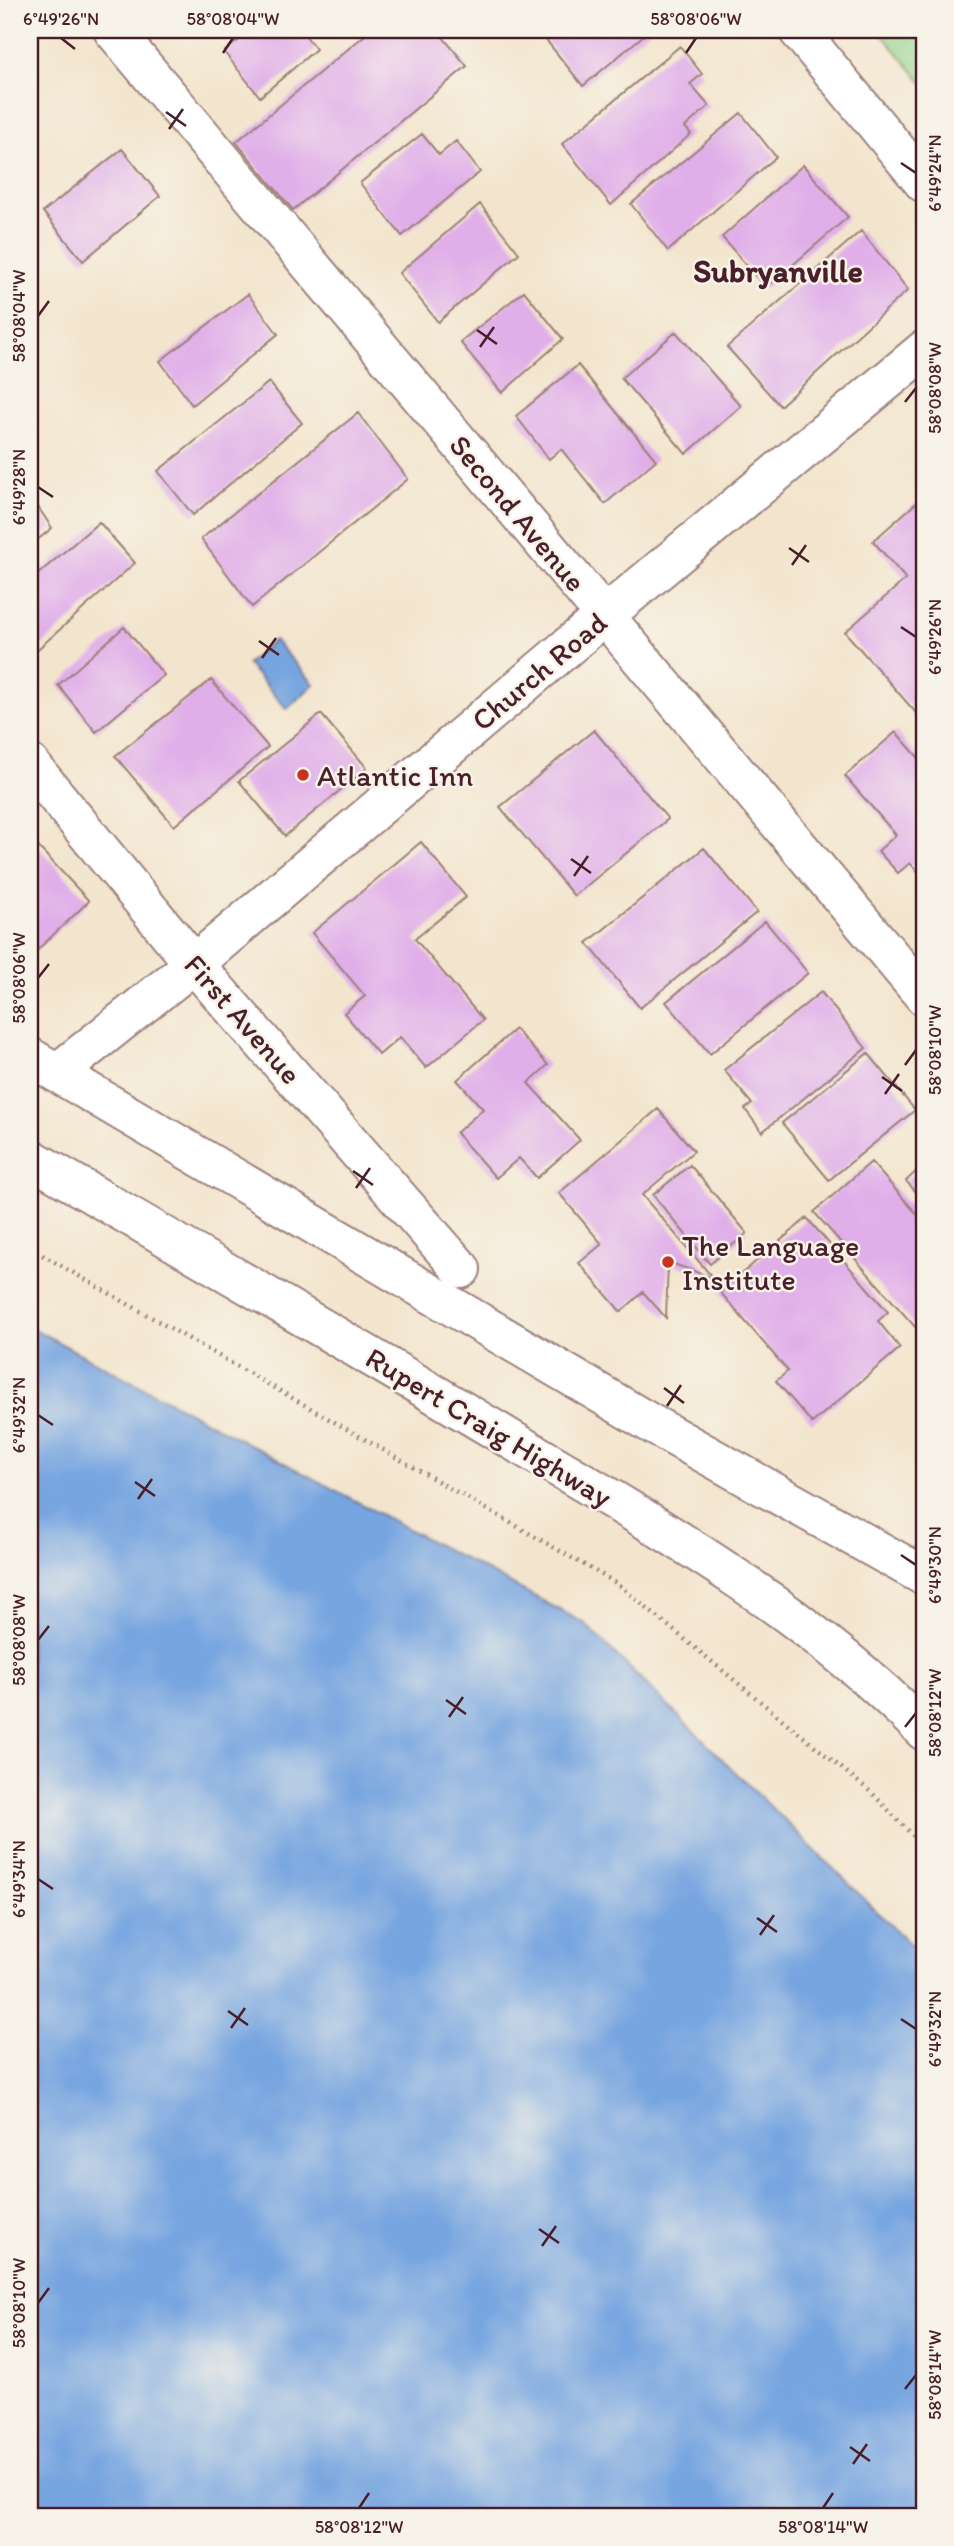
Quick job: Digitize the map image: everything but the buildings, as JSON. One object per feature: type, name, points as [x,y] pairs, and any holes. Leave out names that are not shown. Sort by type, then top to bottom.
[{"type":"street","name":"Second Avenue","points":[[113,30],[924,996]]},
{"type":"street","points":[[798,30],[924,183]]},
{"type":"street","name":"Church Road","points":[[43,1065],[194,964],[604,616],[924,350]]},
{"type":"street","name":"First Avenue","points":[[30,764],[194,964],[461,1269]]},
{"type":"street","points":[[43,1065],[650,1423],[924,1576]]},
{"type":"street","name":"Rupert Craig Highway","points":[[30,1158],[627,1508],[802,1624],[884,1690],[924,1731]]},
{"type":"path","points":[[30,1248],[616,1583],[872,1793],[924,1847]]},
{"type":"green space","points":[[878,30],[924,30],[924,84]]},
{"type":"water","points":[[274,640],[314,684],[287,709],[247,664]]},
{"type":"water","points":[[30,1327],[584,1623],[924,1958],[924,2516],[30,2516]]},
{"type":"place","name":"Atlantic Inn","points":[[303,775]]},
{"type":"place","name":"The Language Institute","points":[[668,1262]]},
{"type":"district","name":"Subryanville","points":[[778,271]]}]
